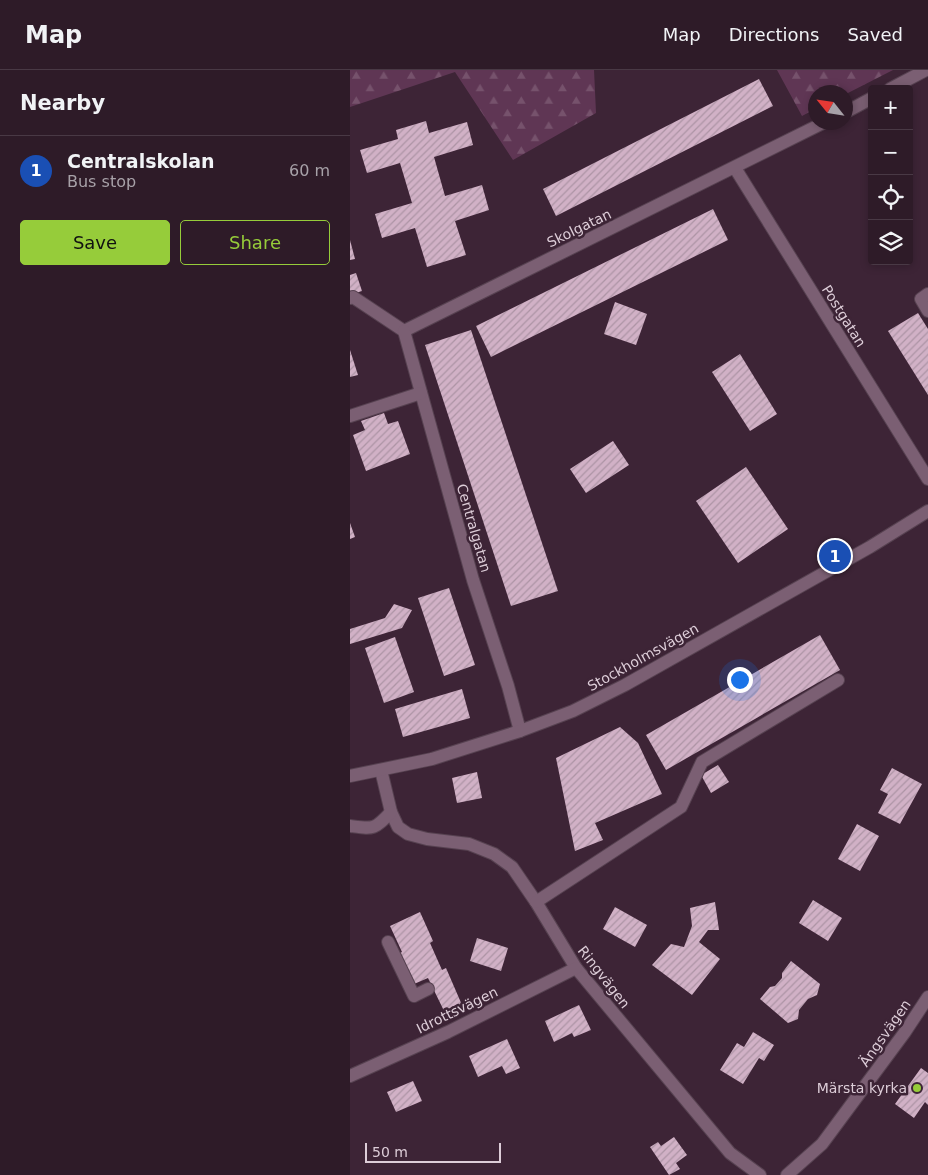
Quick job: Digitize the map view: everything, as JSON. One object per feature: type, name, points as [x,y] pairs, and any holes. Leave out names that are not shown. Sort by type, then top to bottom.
[{"type":"street","points":[[898,85],[926,70]]},
{"type":"street","points":[[853,108],[868,100]]},
{"type":"street","name":"Skolgatan","points":[[404,331],[809,130]]},
{"type":"street","name":"Postgatan","points":[[735,168],[928,479]]},
{"type":"street","points":[[928,294],[921,298],[928,311]]},
{"type":"street","points":[[350,298],[353,297],[404,331]]},
{"type":"street","name":"Centralgatan","points":[[404,331],[473,580],[508,686],[520,731]]},
{"type":"street","points":[[350,416],[421,393]]},
{"type":"street","name":"Stockholmsvägen","points":[[350,776],[432,759],[520,731],[573,711],[625,685],[853,556],[928,511]]},
{"type":"street","points":[[536,902],[681,807],[702,762],[838,680]]},
{"type":"street","name":"Ringvägen","points":[[381,770],[391,812],[398,827],[408,834],[427,839],[469,844],[494,854],[512,867],[536,902],[576,968],[730,1152],[760,1175]]},
{"type":"street","points":[[350,826],[370,828],[376,826],[391,812]]},
{"type":"street","points":[[388,942],[414,996],[428,989]]},
{"type":"street","name":"Idrottsvägen","points":[[350,1076],[448,1032],[576,968]]},
{"type":"street","name":"Ängsvägen","points":[[787,1175],[822,1144],[928,997]]},
{"type":"green space","points":[[350,70],[594,70],[596,113],[513,160],[455,72],[350,107]]},
{"type":"green space","points":[[777,70],[893,70],[853,90],[853,85],[808,85],[808,113],[802,116]]},
{"type":"building","points":[[759,79],[773,106],[556,216],[543,189]]},
{"type":"building","points":[[426,121],[429,133],[467,122],[473,145],[434,157],[445,196],[482,185],[489,210],[455,221],[466,255],[427,267],[415,228],[382,238],[375,214],[412,203],[400,163],[367,173],[360,150],[398,139],[396,130]]},
{"type":"building","points":[[713,209],[728,240],[491,357],[476,326]]},
{"type":"building","points":[[350,240],[355,259],[350,260]]},
{"type":"building","points":[[356,273],[362,291],[350,295],[350,275]]},
{"type":"building","points":[[615,302],[647,314],[636,345],[604,334]]},
{"type":"building","points":[[918,313],[928,329],[928,395],[888,331]]},
{"type":"building","points":[[471,330],[558,591],[511,606],[425,345]]},
{"type":"building","points":[[350,350],[358,375],[350,377]]},
{"type":"building","points":[[740,354],[777,414],[750,431],[712,372]]},
{"type":"building","points":[[384,413],[388,424],[398,421],[410,454],[366,471],[353,435],[365,430],[361,421]]},
{"type":"building","points":[[613,441],[629,465],[586,493],[570,469]]},
{"type":"building","points":[[746,467],[788,529],[738,563],[696,501]]},
{"type":"building","points":[[350,523],[355,537],[350,539]]},
{"type":"building","points":[[449,588],[475,665],[444,676],[418,598]]},
{"type":"building","points":[[394,604],[412,610],[402,628],[350,644],[350,629],[385,618]]},
{"type":"building","points":[[820,635],[840,670],[666,770],[646,735]]},
{"type":"building","points":[[395,637],[414,692],[384,703],[365,648]]},
{"type":"building","points":[[462,689],[470,718],[403,737],[395,709]]},
{"type":"building","points":[[620,727],[638,743],[662,794],[595,823],[603,840],[575,851],[556,758]]},
{"type":"building","points":[[718,765],[729,782],[711,793],[701,775]]},
{"type":"building","points":[[892,768],[922,784],[900,824],[878,813],[888,794],[880,790]]},
{"type":"building","points":[[477,772],[482,798],[457,803],[452,778]]},
{"type":"building","points":[[857,824],[879,836],[860,871],[838,859]]},
{"type":"building","points":[[813,900],[842,918],[828,941],[799,923]]},
{"type":"building","points":[[715,902],[719,930],[708,930],[699,942],[720,959],[692,995],[652,965],[671,944],[684,947],[692,926],[690,908]]},
{"type":"building","points":[[615,907],[647,925],[635,947],[603,929]]},
{"type":"building","points":[[420,912],[433,941],[430,943],[442,970],[446,968],[462,1005],[445,1013],[428,978],[414,984],[390,926]]},
{"type":"building","points":[[477,938],[508,948],[501,971],[470,961]]},
{"type":"building","points":[[791,961],[820,984],[817,995],[808,999],[799,1010],[798,1019],[788,1023],[760,999],[770,987],[775,986],[782,978],[782,973]]},
{"type":"building","points":[[579,1005],[591,1030],[574,1037],[572,1033],[554,1042],[545,1021]]},
{"type":"building","points":[[753,1032],[774,1045],[764,1061],[759,1058],[743,1084],[720,1070],[737,1043],[744,1047]]},
{"type":"building","points":[[507,1039],[520,1068],[506,1074],[502,1066],[478,1077],[469,1056]]},
{"type":"building","name":"Märsta kyrka","points":[[921,1068],[928,1073],[928,1105],[925,1102],[914,1118],[895,1104]]},
{"type":"building","points":[[413,1081],[422,1101],[396,1112],[387,1092]]},
{"type":"building","points":[[674,1137],[687,1155],[676,1163],[680,1169],[669,1175],[650,1147],[658,1142],[661,1146]]},
{"type":"place","name":"Centralskolan","points":[[835,556]]},
{"type":"place","name":"Märsta kyrka","points":[[917,1088]]}]
